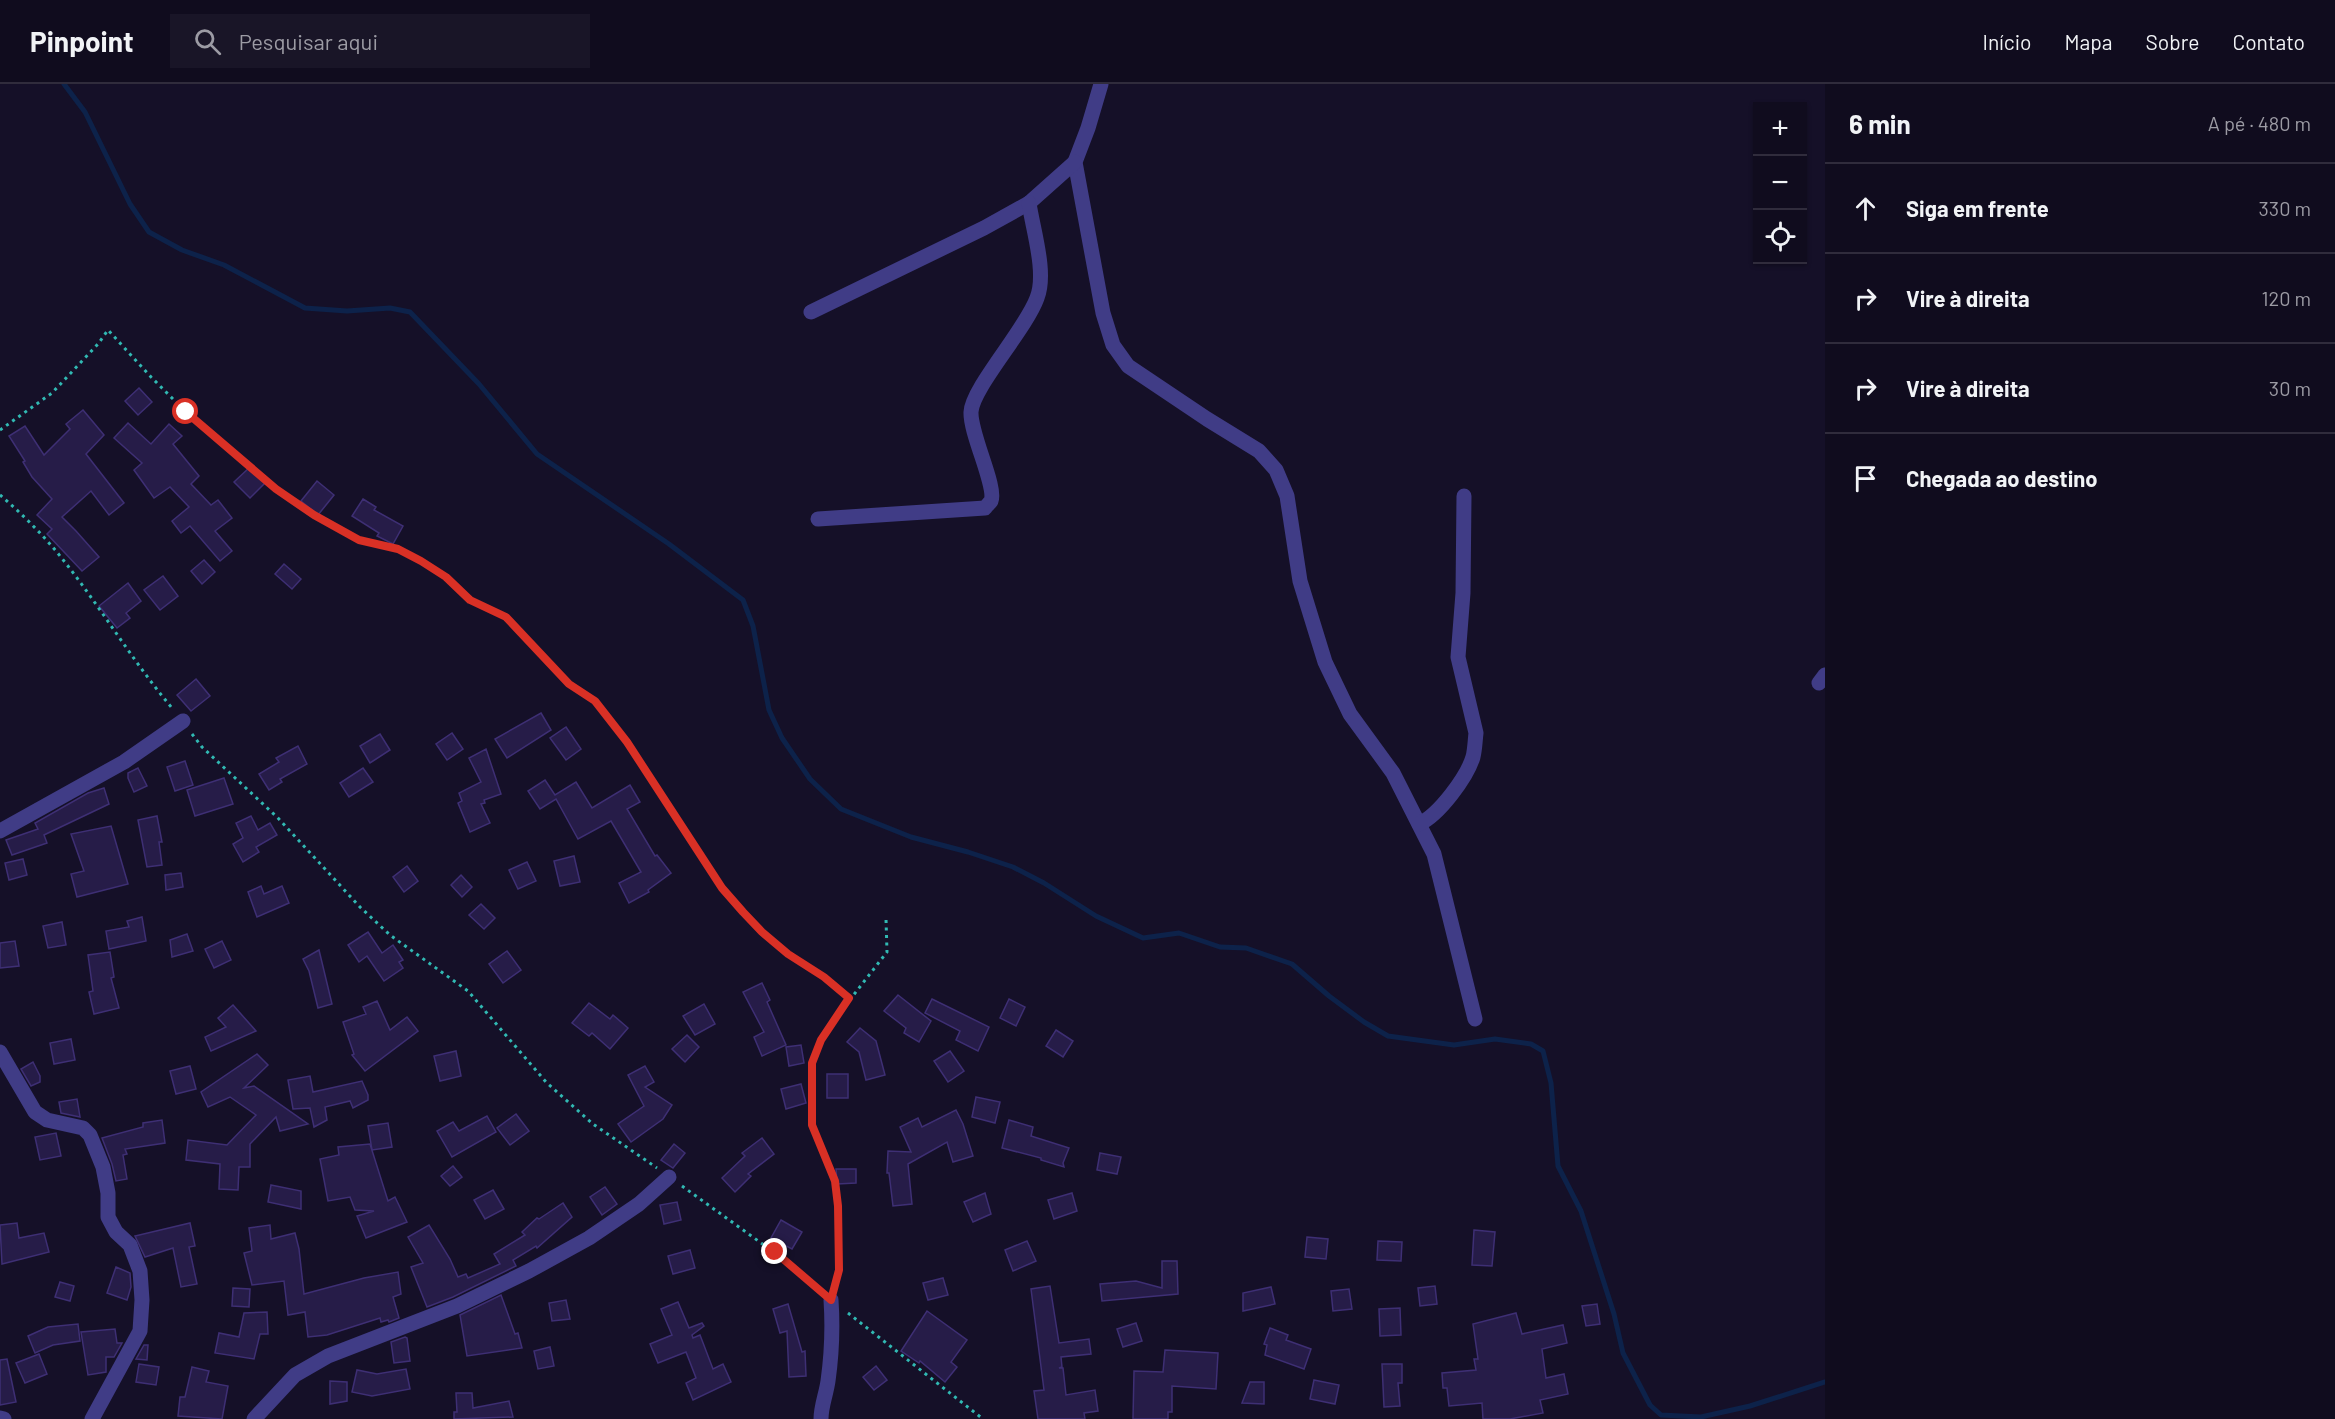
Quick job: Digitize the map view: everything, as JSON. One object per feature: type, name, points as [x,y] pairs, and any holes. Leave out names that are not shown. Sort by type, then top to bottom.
[{"type":"street","points":[[811,312],[984,228],[1029,203],[1075,162],[1088,129],[1101,84]]},
{"type":"street","points":[[1075,162],[1103,313],[1113,345],[1128,366],[1259,451],[1276,470],[1287,496],[1300,581],[1325,662],[1350,714],[1393,773],[1434,854],[1475,1019]]},
{"type":"street","points":[[818,519],[985,508],[991,500],[992,490],[974,435],[971,411],[980,390],[1021,330],[1038,296],[1040,269],[1029,203]]},
{"type":"street","points":[[1419,824],[1446,803],[1469,766],[1475,746],[1476,733],[1458,657],[1463,593],[1464,496]]},
{"type":"street","points":[[0,831],[124,762],[183,721]]},
{"type":"street","points":[[0,1052],[35,1112],[47,1120],[83,1128],[90,1135],[103,1167],[108,1193],[108,1217],[116,1232],[130,1245],[140,1272],[142,1300],[140,1331],[92,1419]]},
{"type":"street","points":[[254,1419],[295,1375],[328,1356],[438,1314],[529,1271],[589,1238],[639,1204],[669,1177]]},
{"type":"street","points":[[821,1419],[821,1406],[827,1391],[833,1342],[831,1300]]},
{"type":"path","points":[[0,430],[52,393],[98,344],[108,330],[186,412],[276,489],[314,515],[359,540],[398,549],[421,561],[446,577],[470,600],[506,617],[569,684],[595,701],[627,742],[722,888],[743,912],[788,954],[824,977],[849,998]]},
{"type":"path","points":[[0,495],[22,514],[56,551],[145,675],[202,747],[278,818],[360,907],[390,934],[468,991],[546,1082],[593,1124],[775,1252],[831,1300],[983,1419]]},
{"type":"path","points":[[831,1300],[839,1270],[838,1206],[835,1181],[812,1125],[812,1063],[821,1040],[849,998],[887,952],[886,920]]},
{"type":"building","points":[[139,388],[152,402],[138,415],[125,401]]},
{"type":"building","points":[[83,410],[104,435],[86,454],[124,503],[109,515],[91,491],[62,517],[99,557],[82,571],[47,534],[52,529],[37,515],[52,499],[32,477],[9,436],[25,426],[44,455],[70,429],[66,424]]},
{"type":"building","points":[[128,423],[151,444],[169,424],[182,436],[173,444],[199,476],[191,484],[211,505],[218,500],[232,518],[215,531],[232,551],[220,561],[190,526],[181,533],[172,521],[189,507],[170,487],[154,498],[134,470],[142,463],[114,438]]},
{"type":"building","points":[[250,467],[266,482],[250,498],[234,482]]},
{"type":"building","points":[[317,481],[334,495],[318,515],[301,501]]},
{"type":"building","points":[[363,499],[376,507],[374,510],[403,526],[393,544],[377,536],[379,533],[352,516]]},
{"type":"building","points":[[204,560],[215,572],[202,584],[191,571]]},
{"type":"building","points":[[284,564],[301,579],[292,589],[275,574]]},
{"type":"building","points":[[163,576],[178,596],[160,610],[144,590]]},
{"type":"building","points":[[128,583],[141,601],[126,613],[130,618],[117,628],[99,606]]},
{"type":"building","points":[[196,679],[210,696],[191,711],[177,695]]},
{"type":"building","points":[[541,713],[551,730],[507,758],[495,739]]},
{"type":"building","points":[[566,727],[581,749],[566,760],[550,738]]},
{"type":"building","points":[[452,733],[463,749],[447,760],[436,744]]},
{"type":"building","points":[[380,734],[390,750],[370,763],[360,746]]},
{"type":"building","points":[[298,746],[307,764],[280,779],[282,782],[269,790],[259,774],[279,762],[276,758]]},
{"type":"building","points":[[486,749],[501,794],[484,800],[485,803],[481,804],[490,823],[470,832],[458,803],[462,801],[459,793],[481,782],[469,758]]},
{"type":"building","points":[[185,761],[193,785],[175,791],[167,767]]},
{"type":"building","points":[[138,768],[147,786],[134,792],[128,773]]},
{"type":"building","points":[[363,768],[373,782],[349,797],[340,783]]},
{"type":"building","points":[[224,778],[233,804],[195,816],[187,790]]},
{"type":"building","points":[[545,780],[555,795],[576,782],[592,808],[630,785],[640,802],[627,809],[655,856],[657,855],[671,873],[648,890],[649,892],[629,903],[619,883],[641,872],[611,821],[578,839],[556,799],[540,809],[528,791]]},
{"type":"building","points":[[104,788],[109,804],[44,835],[47,843],[12,855],[6,840],[38,829],[35,823],[88,793]]},
{"type":"building","points":[[157,816],[162,842],[159,842],[162,865],[147,867],[138,820]]},
{"type":"building","points":[[251,816],[258,830],[270,823],[277,835],[256,847],[259,852],[243,862],[233,844],[243,838],[236,823]]},
{"type":"building","points":[[111,826],[128,884],[77,897],[71,874],[84,871],[71,834]]},
{"type":"building","points":[[574,856],[580,882],[560,886],[554,861]]},
{"type":"building","points":[[23,859],[27,875],[9,880],[5,863]]},
{"type":"building","points":[[527,862],[536,881],[518,889],[509,870]]},
{"type":"building","points":[[407,866],[418,881],[404,892],[393,877]]},
{"type":"building","points":[[181,873],[183,887],[166,890],[165,875]]},
{"type":"building","points":[[461,875],[472,887],[462,897],[451,885]]},
{"type":"building","points":[[261,886],[264,894],[282,886],[289,903],[257,917],[248,892]]},
{"type":"building","points":[[481,904],[495,918],[484,929],[469,915]]},
{"type":"building","points":[[142,917],[146,941],[109,949],[106,931],[129,927],[127,921]]},
{"type":"building","points":[[62,922],[66,945],[48,948],[43,926]]},
{"type":"building","points":[[368,932],[382,953],[393,945],[403,960],[399,962],[403,968],[384,981],[367,956],[359,962],[348,945]]},
{"type":"building","points":[[187,934],[193,951],[172,957],[170,940]]},
{"type":"building","points":[[15,941],[19,966],[0,968],[0,943]]},
{"type":"building","points":[[222,941],[231,960],[214,968],[205,949]]},
{"type":"building","points":[[319,950],[332,1004],[318,1008],[309,971],[303,959]]},
{"type":"building","points":[[507,951],[521,970],[503,983],[489,964]]},
{"type":"building","points":[[110,952],[114,977],[111,978],[119,1008],[94,1014],[89,992],[93,991],[88,955]]},
{"type":"building","points":[[762,983],[770,1000],[767,1002],[786,1045],[762,1056],[754,1037],[764,1032],[743,992]]},
{"type":"building","points":[[898,995],[931,1021],[919,1042],[904,1033],[906,1028],[884,1011]]},
{"type":"building","points":[[932,999],[989,1027],[978,1051],[956,1040],[960,1031],[925,1013]]},
{"type":"building","points":[[1009,999],[1025,1007],[1016,1026],[1000,1018]]},
{"type":"building","points":[[377,1001],[390,1030],[407,1017],[418,1031],[365,1071],[352,1055],[354,1054],[343,1022],[366,1014],[363,1007]]},
{"type":"building","points":[[589,1003],[610,1019],[613,1015],[628,1028],[610,1049],[592,1033],[589,1036],[572,1023]]},
{"type":"building","points":[[704,1004],[715,1024],[695,1035],[683,1016]]},
{"type":"building","points":[[233,1005],[256,1031],[211,1051],[205,1037],[226,1027],[218,1018]]},
{"type":"building","points":[[860,1028],[876,1041],[885,1075],[866,1080],[859,1052],[847,1042]]},
{"type":"building","points":[[1056,1030],[1073,1041],[1063,1057],[1046,1046]]},
{"type":"building","points":[[687,1035],[699,1047],[685,1062],[672,1049]]},
{"type":"building","points":[[71,1039],[75,1060],[54,1064],[50,1043]]},
{"type":"building","points":[[801,1045],[804,1063],[789,1066],[786,1047]]},
{"type":"building","points":[[456,1051],[461,1076],[440,1081],[434,1056]]},
{"type":"building","points":[[950,1051],[964,1071],[948,1082],[934,1061]]},
{"type":"building","points":[[257,1054],[268,1065],[244,1088],[254,1086],[308,1124],[280,1131],[276,1117],[250,1144],[250,1167],[239,1167],[238,1190],[219,1189],[220,1164],[186,1160],[188,1140],[227,1145],[256,1115],[230,1097],[208,1107],[201,1092]]},
{"type":"building","points":[[33,1062],[40,1076],[40,1082],[31,1086],[21,1069]]},
{"type":"building","points":[[190,1066],[196,1089],[176,1094],[170,1071]]},
{"type":"building","points":[[645,1066],[654,1082],[645,1087],[672,1105],[663,1119],[631,1142],[618,1124],[644,1106],[628,1075]]},
{"type":"building","points":[[827,1074],[848,1074],[848,1098],[827,1098]]},
{"type":"building","points":[[310,1076],[313,1092],[362,1081],[368,1100],[353,1108],[350,1101],[325,1107],[327,1120],[314,1127],[310,1108],[293,1109],[288,1080]]},
{"type":"building","points":[[801,1084],[806,1103],[786,1109],[781,1089]]},
{"type":"building","points":[[976,1097],[1000,1102],[995,1123],[972,1117]]},
{"type":"building","points":[[77,1099],[80,1117],[61,1113],[59,1102]]},
{"type":"building","points":[[956,1110],[973,1156],[953,1162],[947,1142],[908,1164],[912,1204],[893,1206],[889,1173],[887,1173],[888,1151],[911,1152],[900,1127],[918,1118],[922,1127]]},
{"type":"building","points":[[516,1114],[529,1131],[510,1145],[497,1128]]},
{"type":"building","points":[[487,1116],[496,1132],[452,1157],[437,1131],[453,1122],[459,1131]]},
{"type":"building","points":[[162,1120],[165,1143],[125,1149],[127,1154],[123,1155],[127,1179],[116,1181],[102,1138],[143,1127],[143,1123]]},
{"type":"building","points":[[1009,1120],[1033,1127],[1031,1136],[1069,1148],[1063,1163],[1064,1167],[1041,1160],[1041,1158],[1002,1148]]},
{"type":"building","points":[[388,1123],[392,1147],[372,1150],[368,1126]]},
{"type":"building","points":[[56,1133],[61,1156],[40,1160],[35,1137]]},
{"type":"building","points":[[762,1138],[774,1154],[748,1174],[751,1176],[735,1192],[722,1178],[745,1156],[742,1153]]},
{"type":"building","points":[[370,1144],[388,1201],[395,1197],[407,1222],[366,1238],[357,1216],[374,1211],[355,1210],[350,1197],[328,1201],[320,1159],[339,1155],[338,1147]]},
{"type":"building","points":[[674,1144],[685,1153],[673,1168],[661,1160]]},
{"type":"building","points":[[1100,1153],[1121,1157],[1117,1174],[1097,1170]]},
{"type":"building","points":[[453,1166],[462,1177],[450,1186],[441,1176]]},
{"type":"building","points":[[836,1169],[856,1169],[856,1183],[837,1184]]},
{"type":"building","points":[[271,1185],[301,1191],[301,1209],[268,1202]]},
{"type":"building","points":[[605,1187],[617,1204],[602,1215],[590,1197]]},
{"type":"building","points":[[493,1190],[504,1209],[485,1219],[474,1200]]},
{"type":"building","points":[[985,1193],[991,1214],[973,1222],[964,1202]]},
{"type":"building","points":[[1072,1193],[1077,1211],[1054,1219],[1048,1200]]},
{"type":"building","points":[[677,1202],[681,1220],[664,1224],[660,1205]]},
{"type":"building","points":[[563,1203],[572,1217],[537,1248],[536,1246],[513,1260],[516,1266],[427,1307],[411,1267],[423,1263],[408,1237],[429,1225],[458,1277],[466,1274],[468,1278],[500,1264],[494,1254],[525,1235],[522,1232],[537,1218],[539,1219]]},
{"type":"building","points":[[781,1220],[802,1232],[792,1249],[771,1238]]},
{"type":"building","points":[[17,1223],[19,1238],[44,1233],[49,1252],[2,1264],[0,1225]]},
{"type":"building","points":[[190,1223],[195,1246],[189,1247],[197,1284],[181,1287],[173,1248],[145,1257],[135,1236]]},
{"type":"building","points":[[270,1225],[271,1239],[295,1233],[304,1294],[364,1278],[398,1272],[401,1294],[393,1297],[399,1318],[381,1322],[380,1318],[327,1335],[308,1337],[305,1312],[288,1315],[284,1281],[252,1285],[244,1253],[252,1251],[249,1228]]},
{"type":"building","points":[[1474,1230],[1495,1232],[1492,1266],[1472,1265]]},
{"type":"building","points":[[1307,1237],[1328,1239],[1326,1259],[1305,1257]]},
{"type":"building","points":[[1027,1241],[1036,1261],[1013,1271],[1005,1250]]},
{"type":"building","points":[[1378,1241],[1402,1242],[1401,1261],[1377,1260]]},
{"type":"building","points":[[690,1250],[695,1268],[673,1274],[668,1256]]},
{"type":"building","points":[[1162,1261],[1177,1261],[1178,1294],[1102,1301],[1100,1284],[1136,1281],[1162,1288]]},
{"type":"building","points":[[116,1267],[130,1273],[131,1287],[127,1300],[107,1293]]},
{"type":"building","points":[[943,1278],[948,1295],[928,1300],[923,1283]]},
{"type":"building","points":[[60,1282],[74,1286],[70,1301],[55,1297]]},
{"type":"building","points":[[1050,1286],[1059,1343],[1089,1339],[1091,1354],[1061,1357],[1062,1367],[1059,1368],[1063,1368],[1066,1395],[1095,1390],[1098,1411],[1084,1413],[1085,1419],[1038,1419],[1034,1391],[1044,1390],[1031,1289]]},
{"type":"building","points":[[1435,1286],[1437,1304],[1420,1306],[1418,1288]]},
{"type":"building","points":[[1271,1287],[1275,1304],[1243,1311],[1243,1293]]},
{"type":"building","points":[[233,1288],[250,1289],[249,1307],[232,1306]]},
{"type":"building","points":[[1349,1289],[1352,1309],[1333,1311],[1331,1291]]},
{"type":"building","points":[[501,1295],[515,1334],[518,1333],[522,1348],[467,1356],[460,1315]]},
{"type":"building","points":[[566,1300],[570,1319],[552,1321],[549,1303]]},
{"type":"building","points":[[678,1302],[689,1328],[702,1323],[704,1326],[692,1335],[693,1338],[700,1335],[713,1369],[723,1364],[731,1382],[693,1400],[686,1383],[696,1378],[686,1352],[658,1363],[650,1344],[672,1335],[661,1309]]},
{"type":"building","points":[[788,1304],[802,1352],[805,1351],[806,1376],[789,1377],[787,1331],[780,1333],[773,1309]]},
{"type":"building","points":[[1597,1304],[1600,1324],[1586,1326],[1582,1306]]},
{"type":"building","points":[[1400,1308],[1401,1335],[1380,1336],[1379,1309]]},
{"type":"building","points":[[927,1311],[967,1340],[951,1362],[957,1367],[945,1382],[920,1361],[919,1363],[901,1351]]},
{"type":"building","points":[[267,1312],[268,1334],[260,1334],[254,1359],[215,1353],[219,1333],[239,1337],[244,1313]]},
{"type":"building","points":[[1516,1313],[1522,1334],[1563,1325],[1567,1343],[1542,1349],[1546,1378],[1564,1374],[1568,1394],[1540,1400],[1543,1413],[1510,1419],[1483,1419],[1482,1403],[1449,1406],[1447,1388],[1443,1388],[1442,1373],[1476,1370],[1474,1359],[1478,1359],[1473,1324]]},
{"type":"building","points":[[1136,1323],[1142,1341],[1123,1347],[1117,1329]]},
{"type":"building","points":[[78,1324],[80,1341],[53,1345],[35,1353],[28,1336],[48,1327]]},
{"type":"building","points":[[1270,1328],[1288,1335],[1286,1340],[1311,1349],[1304,1369],[1265,1355],[1267,1345],[1264,1344]]},
{"type":"building","points":[[115,1329],[117,1343],[122,1343],[114,1357],[106,1357],[106,1372],[88,1375],[81,1332]]},
{"type":"building","points":[[405,1337],[410,1361],[394,1363],[391,1342]]},
{"type":"building","points":[[144,1345],[148,1345],[147,1360],[136,1359]]},
{"type":"building","points":[[550,1347],[554,1366],[538,1369],[534,1351]]},
{"type":"building","points":[[1165,1350],[1218,1353],[1216,1389],[1172,1386],[1172,1412],[1168,1412],[1168,1419],[1133,1419],[1134,1371],[1163,1372]]},
{"type":"building","points":[[39,1354],[47,1374],[25,1383],[16,1363]]},
{"type":"building","points":[[7,1359],[16,1402],[0,1405],[0,1360]]},
{"type":"building","points":[[139,1364],[159,1367],[156,1385],[136,1382]]},
{"type":"building","points":[[1382,1364],[1402,1364],[1402,1383],[1398,1383],[1400,1406],[1384,1407]]},
{"type":"building","points":[[876,1366],[887,1380],[874,1390],[863,1377]]},
{"type":"building","points":[[192,1367],[209,1371],[206,1382],[228,1386],[222,1419],[178,1416],[180,1397],[185,1397]]},
{"type":"building","points":[[406,1369],[410,1389],[372,1396],[352,1392],[357,1370],[377,1374]]},
{"type":"building","points":[[1314,1380],[1339,1385],[1335,1404],[1310,1399]]},
{"type":"building","points":[[330,1381],[347,1382],[347,1401],[330,1404]]},
{"type":"building","points":[[1250,1382],[1264,1382],[1264,1404],[1242,1403]]},
{"type":"building","points":[[456,1393],[472,1393],[473,1408],[509,1401],[513,1417],[454,1419],[454,1412],[457,1412]]},
{"type":"waterway","points":[[64,84],[85,112],[130,204],[149,232],[182,250],[224,265],[305,308],[347,311],[390,308],[410,312],[479,384],[537,454],[669,544],[743,600],[753,626],[769,710],[782,738],[810,779],[841,809],[911,837],[1013,867],[1044,883],[1096,916],[1143,938],[1179,933],[1220,947],[1246,948],[1292,964],[1329,996],[1364,1022],[1388,1036],[1454,1045],[1495,1039],[1531,1044],[1543,1051],[1551,1083],[1558,1166],[1581,1211],[1614,1314],[1623,1353],[1650,1405],[1661,1415],[1701,1417],[1750,1406],[1825,1382]]},
{"type":"route","points":[[186,412],[211,431],[276,489],[314,515],[359,540],[398,549],[421,561],[446,577],[470,600],[506,617],[569,684],[595,701],[627,742],[722,888],[743,912],[788,954],[824,977],[849,998],[821,1040],[812,1063],[812,1125],[835,1181],[838,1206],[839,1270],[831,1300],[775,1252]]}]
